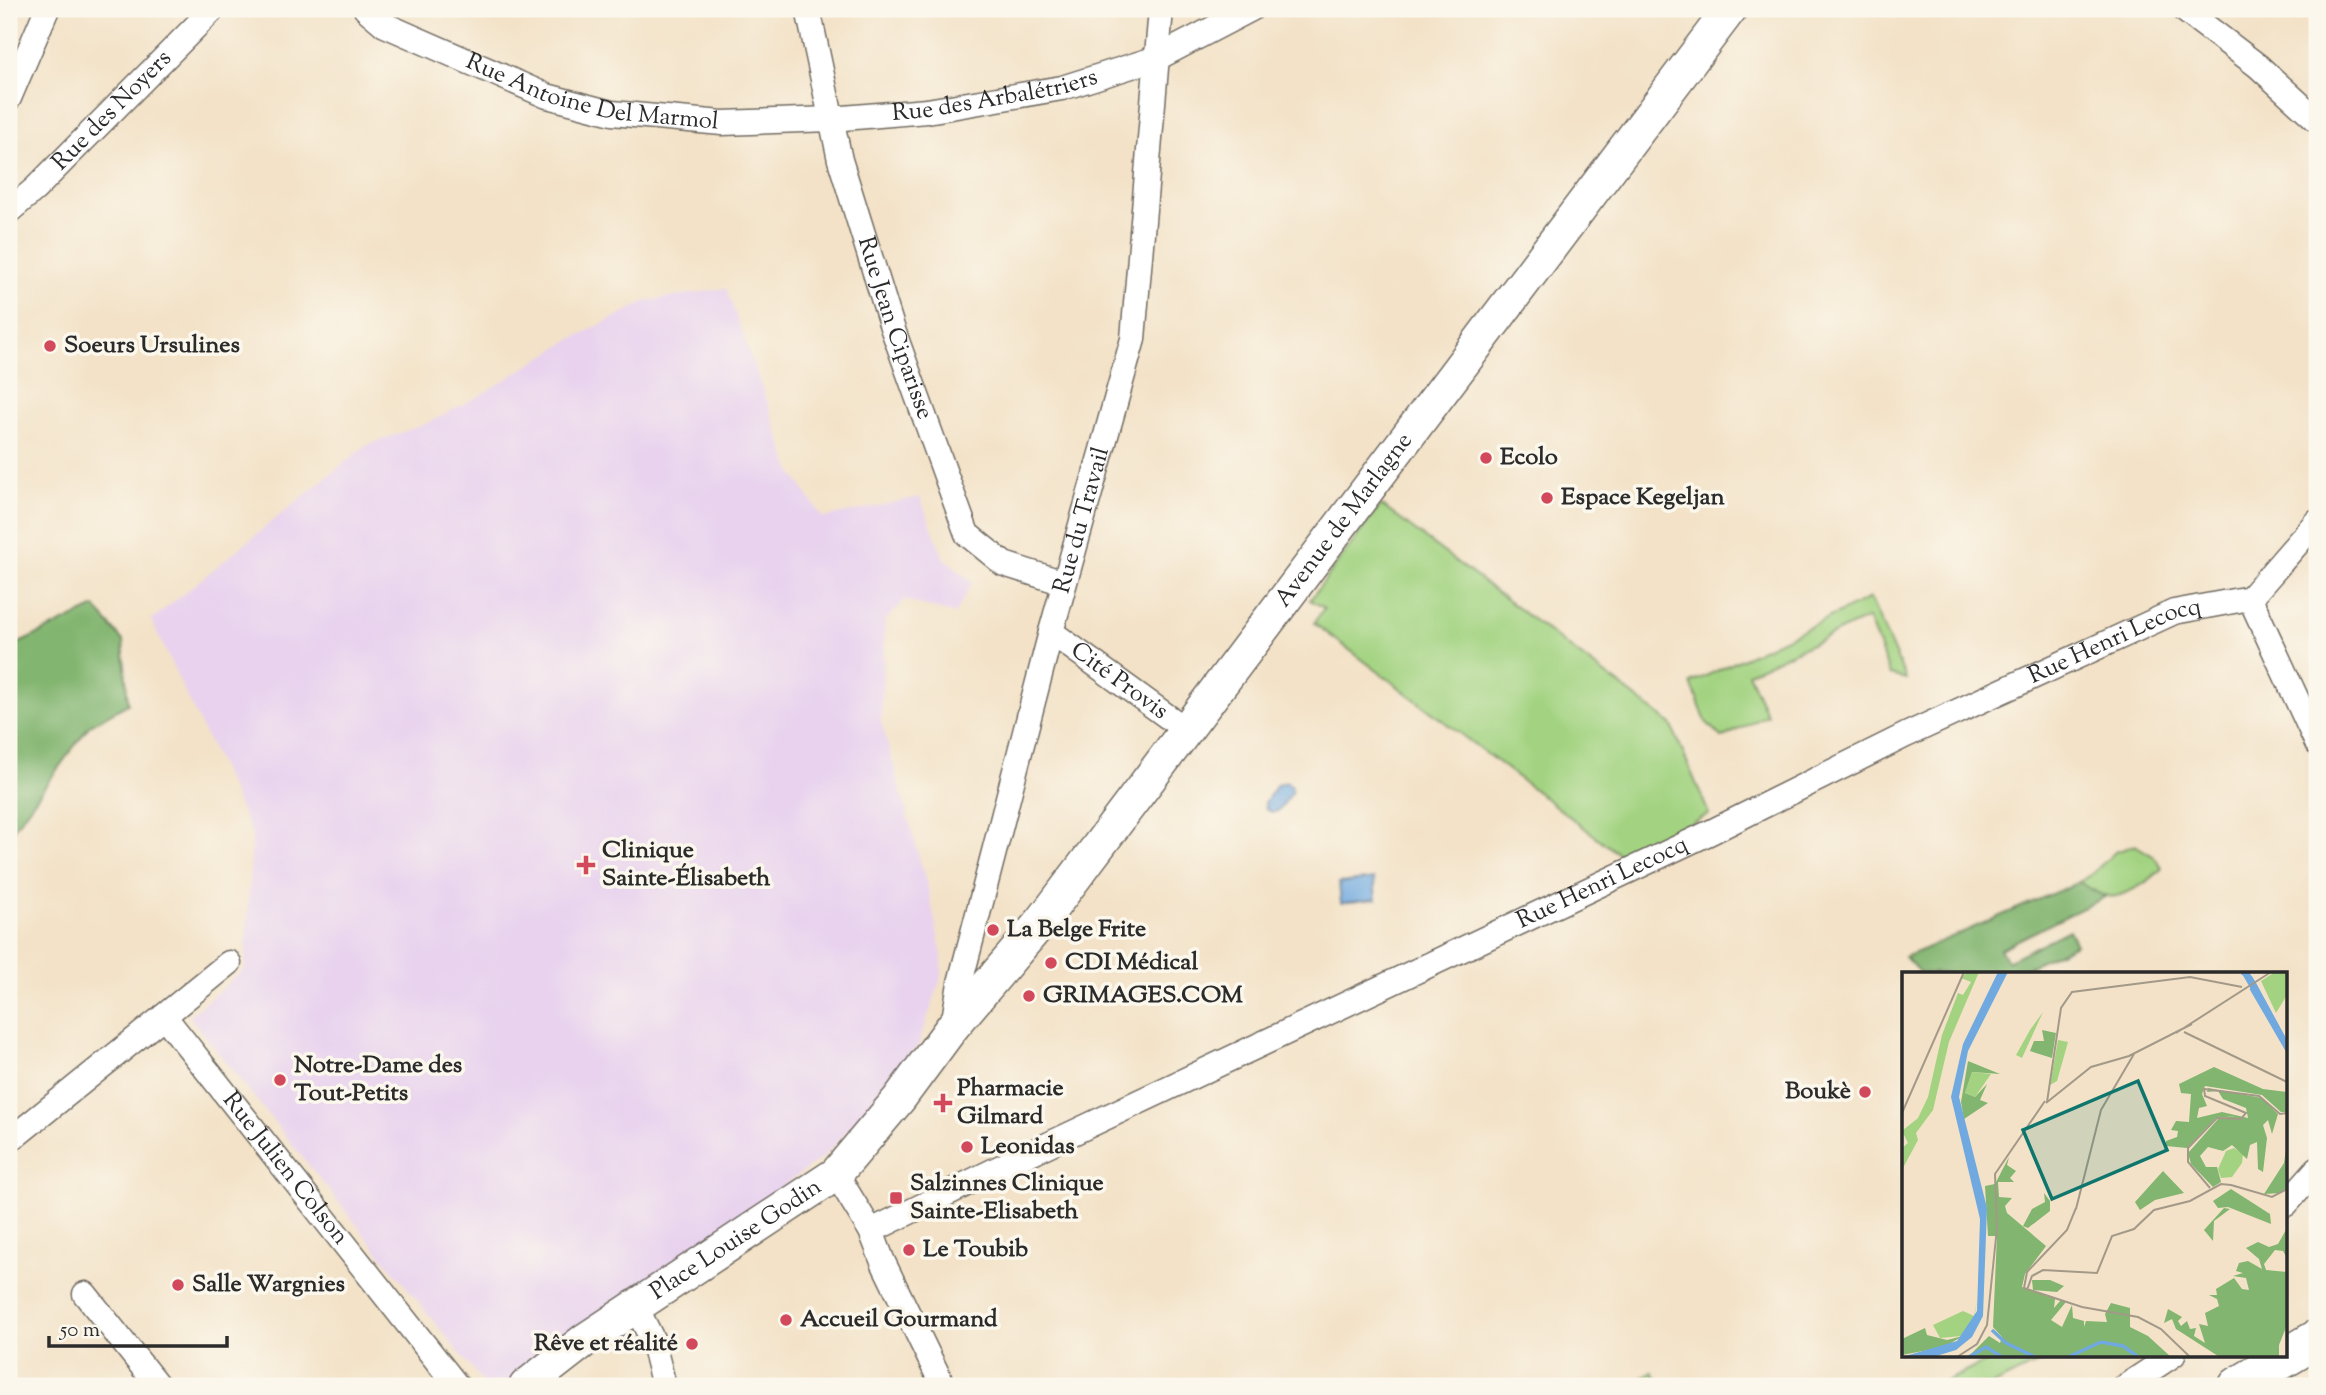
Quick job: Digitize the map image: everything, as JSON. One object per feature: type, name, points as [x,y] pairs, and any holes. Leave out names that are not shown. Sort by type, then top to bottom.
[{"type":"main road","name":"Avenue de Marlagne","points":[[953,1026],[1042,920],[1730,9]]},
{"type":"main road","name":"Place Louise Godin","points":[[526,1386],[584,1340],[836,1174],[899,1099],[953,1026]]},
{"type":"main road","points":[[2238,1386],[2317,1339]]},
{"type":"main road","points":[[2265,1386],[2317,1354]]},
{"type":"street","points":[[9,98],[47,9]]},
{"type":"street","name":"Rue des Noyers","points":[[9,211],[35,189],[213,9]]},
{"type":"street","name":"Rue Antoine Del Marmol","points":[[366,9],[386,25],[547,96],[612,113],[722,123],[831,119]]},
{"type":"street","name":"Rue Jean Ciparisse","points":[[808,9],[840,160],[892,327],[967,534],[1004,564],[1064,583]]},
{"type":"street","name":"Rue du Travail","points":[[953,1026],[960,983],[1051,632],[1133,339],[1161,9]]},
{"type":"street","name":"Rue des Arbalétriers","points":[[831,119],[927,111],[1062,88],[1157,58],[1251,9]]},
{"type":"street","points":[[2183,9],[2258,66],[2317,120]]},
{"type":"street","points":[[2317,521],[2250,598],[2317,743]]},
{"type":"street","name":"Rue Henri Lecocq","points":[[871,1231],[1005,1165],[1712,832],[1942,718],[2174,612],[2250,598]]},
{"type":"street","name":"Cité Provis","points":[[1051,632],[1186,730]]},
{"type":"street","points":[[9,1141],[229,963]]},
{"type":"street","name":"Rue Julien Colson","points":[[164,1016],[457,1386]]},
{"type":"street","points":[[2288,1202],[2317,1169]]},
{"type":"street","name":"Place Louise Godin","points":[[836,1174],[871,1231],[883,1262],[943,1386]]},
{"type":"street","points":[[85,1294],[158,1386]]},
{"type":"street","points":[[636,1307],[652,1339],[664,1386]]},
{"type":"street","points":[[2126,1386],[2171,1356]]},
{"type":"shaded area","name":"Clinique Sainte-Élisabeth","points":[[726,288],[792,472],[823,518],[920,497],[943,556],[972,583],[955,614],[904,600],[885,621],[881,721],[930,896],[942,956],[942,975],[918,1046],[823,1157],[641,1289],[520,1386],[486,1386],[189,1016],[245,969],[252,834],[151,620],[365,446],[430,422],[479,396],[570,340],[647,301]]},
{"type":"green space","points":[[1381,505],[1671,724],[1709,814],[1623,857],[1314,623],[1324,608],[1310,600]]},
{"type":"green space","points":[[1870,598],[1906,679],[1890,675],[1868,618],[1748,673],[1767,715],[1722,738],[1706,722],[1691,683]]},
{"type":"green space","points":[[95,607],[123,641],[128,704],[90,725],[9,835],[9,648]]},
{"type":"green space","points":[[2135,845],[2153,856],[2162,868],[2151,878],[2127,893],[2111,897],[2097,893],[2079,882],[2115,852]]},
{"type":"green space","points":[[2079,882],[2105,897],[2000,949],[2007,961],[2069,930],[2076,944],[2018,972],[1919,972],[1905,957]]},
{"type":"green space","points":[[1997,1356],[2052,1356],[1991,1386],[1937,1386]]},
{"type":"green space","points":[[1653,1372],[1660,1386],[1628,1386]]},
{"type":"water","points":[[1286,782],[1291,786],[1292,792],[1278,811],[1266,809],[1265,802],[1278,784]]},
{"type":"water","points":[[1374,879],[1376,899],[1341,903],[1339,883]]},
{"type":"place","name":"Soeurs Ursulines","points":[[50,346]]},
{"type":"place","name":"Ecolo","points":[[1486,458]]},
{"type":"place","name":"Espace Kegeljan","points":[[1547,498]]},
{"type":"place","name":"Clinique Sainte-Élisabeth","points":[[586,865]]},
{"type":"place","name":"La Belge Frite","points":[[993,930]]},
{"type":"place","name":"CDI Médical","points":[[1051,963]]},
{"type":"place","name":"GRIMAGES.COM","points":[[1029,996]]},
{"type":"place","name":"Notre-Dame des Tout-Petits","points":[[280,1080]]},
{"type":"place","name":"Boukè","points":[[1865,1092]]},
{"type":"place","name":"Pharmacie Gilmard","points":[[943,1103]]},
{"type":"place","name":"Leonidas","points":[[967,1147]]},
{"type":"place","name":"Salzinnes Clinique Sainte-Elisabeth","points":[[896,1198]]},
{"type":"place","name":"Le Toubib","points":[[909,1250]]},
{"type":"place","name":"Salle Wargnies","points":[[178,1285]]},
{"type":"place","name":"Accueil Gourmand","points":[[786,1320]]},
{"type":"place","name":"Rêve et réalité","points":[[692,1344]]}]
